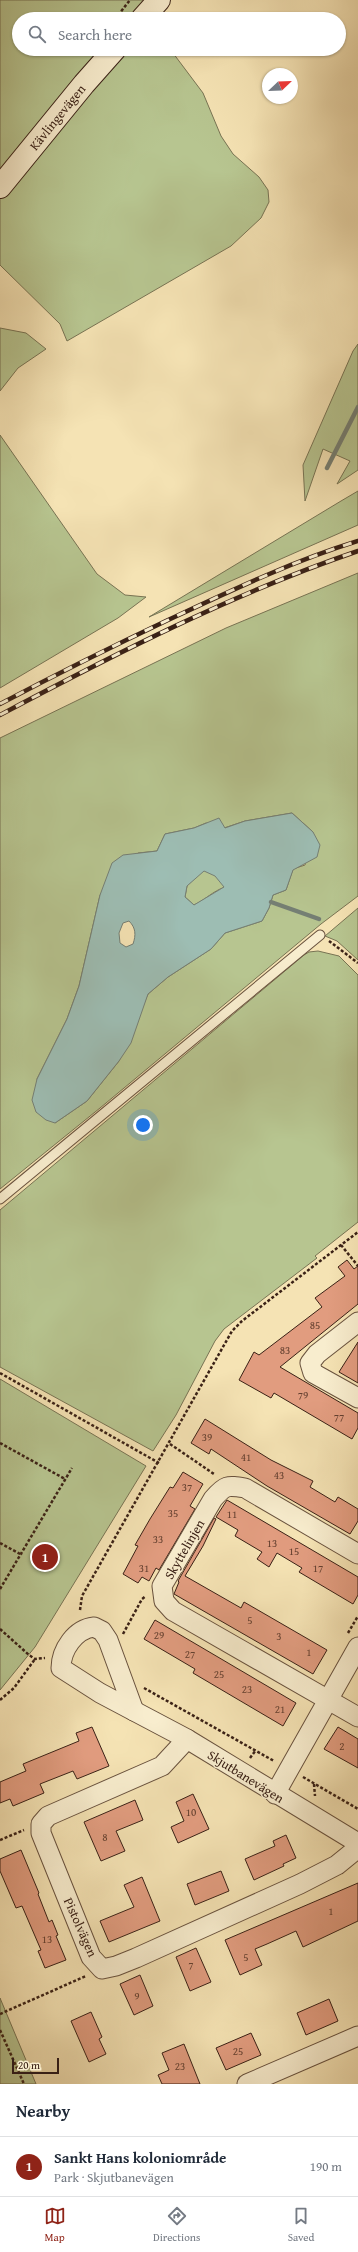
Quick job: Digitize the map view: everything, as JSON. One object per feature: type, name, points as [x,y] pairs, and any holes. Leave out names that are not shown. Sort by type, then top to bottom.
[{"type":"main road","points":[[148,12],[159,0]]},
{"type":"main road","name":"Kävlingevägen","points":[[0,187],[109,56]]},
{"type":"street","points":[[358,1322],[317,1354],[310,1363],[313,1373],[358,1398]]},
{"type":"street","points":[[230,1485],[245,1488],[358,1554]]},
{"type":"street","name":"Skyttelinjen","points":[[230,1485],[222,1489],[213,1499],[162,1586],[164,1601],[173,1611],[358,1717]]},
{"type":"street","points":[[275,1794],[358,1647]]},
{"type":"street","name":"Skjutbanevägen","points":[[134,1711],[187,1739],[275,1794],[358,1843]]},
{"type":"street","points":[[41,1824],[48,1816],[162,1766],[187,1739]]},
{"type":"street","name":"Pistolvägen","points":[[41,1824],[41,1832],[91,1957],[102,1969],[116,1966],[136,1958],[300,1884],[337,1865],[358,1848]]},
{"type":"street","points":[[247,2084],[358,2036]]},
{"type":"lane","points":[[0,1199],[320,935]]},
{"type":"path","points":[[121,12],[130,0]]},
{"type":"path","points":[[320,935],[358,964]]},
{"type":"path","points":[[76,1616],[80,1610],[82,1596],[170,1444],[232,1331],[242,1320],[358,1232]]},
{"type":"path","points":[[341,1245],[358,1266]]},
{"type":"path","points":[[0,1372],[159,1463]]},
{"type":"path","points":[[0,1443],[65,1479]]},
{"type":"path","points":[[170,1444],[230,1485]]},
{"type":"path","points":[[0,1589],[22,1555],[72,1468]]},
{"type":"path","points":[[0,1543],[22,1555]]},
{"type":"path","points":[[122,1635],[142,1599],[162,1586]]},
{"type":"path","points":[[80,1610],[86,1610]]},
{"type":"path","points":[[0,1629],[35,1659],[14,1688],[0,1700]]},
{"type":"path","points":[[140,1685],[358,1809]]},
{"type":"path","points":[[0,1840],[41,1824]]},
{"type":"path","points":[[0,2014],[102,1969]]},
{"type":"path","points":[[0,2030],[24,2084]]},
{"type":"green space","points":[[0,0],[146,0],[137,12],[12,12],[12,56],[111,56],[112,67],[124,56],[175,56],[203,93],[221,136],[233,154],[259,177],[268,190],[269,202],[261,218],[231,246],[67,341],[60,324],[0,265]]},
{"type":"green space","points":[[0,328],[26,333],[46,349],[18,368],[0,391]]},
{"type":"green space","points":[[358,344],[358,470],[337,484],[350,461],[323,449],[305,501],[303,465],[353,351]]},
{"type":"green space","points":[[0,435],[97,574],[125,595],[146,597],[118,618],[0,688]]},
{"type":"green space","points":[[358,491],[358,525],[149,617],[341,501]]},
{"type":"green space","points":[[358,573],[358,896],[321,924],[0,1189],[0,738],[226,628]],"holes":[[[292,813],[313,832],[305,865],[293,869],[286,890],[273,895],[269,908],[262,921],[225,933],[211,949],[168,977],[148,994],[119,1061],[87,1101],[55,1123],[37,1079],[67,1019],[79,986],[100,895],[138,853],[157,851],[165,834],[194,828],[206,823],[224,828],[245,821]]]},
{"type":"green space","points":[[203,870],[217,875],[225,887],[194,905],[185,897],[187,886]]},
{"type":"green space","points":[[358,908],[358,960],[337,941],[325,936]]},
{"type":"green space","points":[[318,951],[339,956],[358,975],[358,1222],[315,1256],[317,1258],[224,1329],[215,1341],[176,1415],[153,1451],[0,1367],[0,1210],[304,955],[309,952]]},
{"type":"green space","points":[[0,1379],[146,1466],[35,1647],[0,1690]]},
{"type":"green space","points":[[0,1998],[36,2084],[0,2084]]},
{"type":"water","points":[[292,813],[313,832],[320,845],[317,857],[293,870],[286,890],[273,895],[269,908],[262,921],[225,933],[211,949],[168,977],[148,994],[131,1043],[119,1061],[87,1101],[55,1123],[46,1120],[36,1112],[32,1100],[37,1079],[67,1019],[79,986],[100,895],[112,863],[123,855],[157,851],[165,834],[194,828],[219,818],[225,828],[245,821]],"holes":[[[204,871],[215,876],[224,887],[194,905],[185,897],[187,886]],[[129,921],[134,929],[135,938],[133,944],[126,947],[120,943],[119,933],[123,923]]]},
{"type":"building","points":[[347,1260],[354,1269],[358,1266],[358,1304],[280,1367],[358,1413],[358,1428],[352,1439],[274,1393],[271,1398],[239,1380],[254,1352],[259,1355],[322,1307],[315,1298],[345,1276],[338,1267]]},
{"type":"building","points":[[358,1342],[358,1383],[339,1372]]},
{"type":"building","points":[[205,1419],[271,1460],[313,1481],[310,1487],[335,1502],[338,1497],[358,1509],[358,1521],[350,1534],[267,1486],[211,1449],[209,1454],[191,1443]]},
{"type":"building","points":[[183,1472],[203,1484],[190,1506],[195,1509],[159,1570],[156,1568],[149,1581],[142,1577],[138,1583],[123,1574],[138,1546],[135,1545],[150,1519],[170,1487],[173,1488]]},
{"type":"building","points":[[227,1500],[358,1577],[358,1595],[353,1604],[299,1572],[302,1568],[277,1553],[269,1567],[257,1559],[262,1552],[235,1536],[238,1530],[216,1517]]},
{"type":"building","points":[[214,1518],[216,1519],[203,1546],[185,1576],[241,1608],[244,1602],[327,1650],[313,1674],[174,1594],[179,1582],[178,1581]]},
{"type":"building","points":[[155,1620],[296,1703],[283,1726],[193,1673],[195,1669],[144,1639]]},
{"type":"building","points":[[92,1727],[109,1766],[77,1779],[73,1771],[40,1784],[44,1793],[13,1806],[10,1799],[0,1803],[0,1782],[26,1771],[23,1764],[79,1741],[76,1733]]},
{"type":"building","points":[[338,1727],[358,1739],[358,1768],[324,1749]]},
{"type":"building","points":[[193,1794],[209,1829],[178,1843],[171,1827],[184,1821],[176,1802]]},
{"type":"building","points":[[135,1800],[143,1820],[116,1831],[125,1851],[101,1861],[84,1822]]},
{"type":"building","points":[[286,1835],[296,1858],[283,1864],[284,1866],[254,1880],[245,1859],[275,1846],[273,1841]]},
{"type":"building","points":[[21,1850],[49,1922],[52,1920],[58,1935],[56,1936],[66,1960],[45,1968],[38,1951],[41,1950],[22,1906],[16,1908],[0,1871],[0,1859]]},
{"type":"building","points":[[221,1871],[229,1891],[195,1905],[187,1884]]},
{"type":"building","points":[[142,1877],[160,1921],[109,1942],[100,1921],[134,1907],[124,1885]]},
{"type":"building","points":[[358,1883],[358,1921],[303,1947],[296,1931],[255,1949],[262,1965],[240,1975],[225,1940]]},
{"type":"building","points":[[196,1948],[211,1982],[190,1991],[176,1957]]},
{"type":"building","points":[[140,1975],[153,2006],[134,2015],[120,1984]]},
{"type":"building","points":[[329,1999],[338,2021],[306,2035],[297,2013]]},
{"type":"building","points":[[91,2012],[102,2037],[99,2039],[106,2054],[89,2062],[71,2021]]},
{"type":"building","points":[[251,2033],[261,2055],[226,2070],[216,2048]]},
{"type":"building","points":[[184,2044],[200,2084],[162,2084],[158,2075],[169,2070],[162,2053]]},
{"type":"waterway","points":[[327,468],[358,407]]},
{"type":"waterway","points":[[271,902],[319,919]]},
{"type":"railway","points":[[0,704],[41,682],[215,598],[286,567],[358,541]]},
{"type":"railway","points":[[0,715],[131,647],[221,605],[358,551]]},
{"type":"place","name":"Sankt Hans koloniområde","points":[[45,1557]]}]
